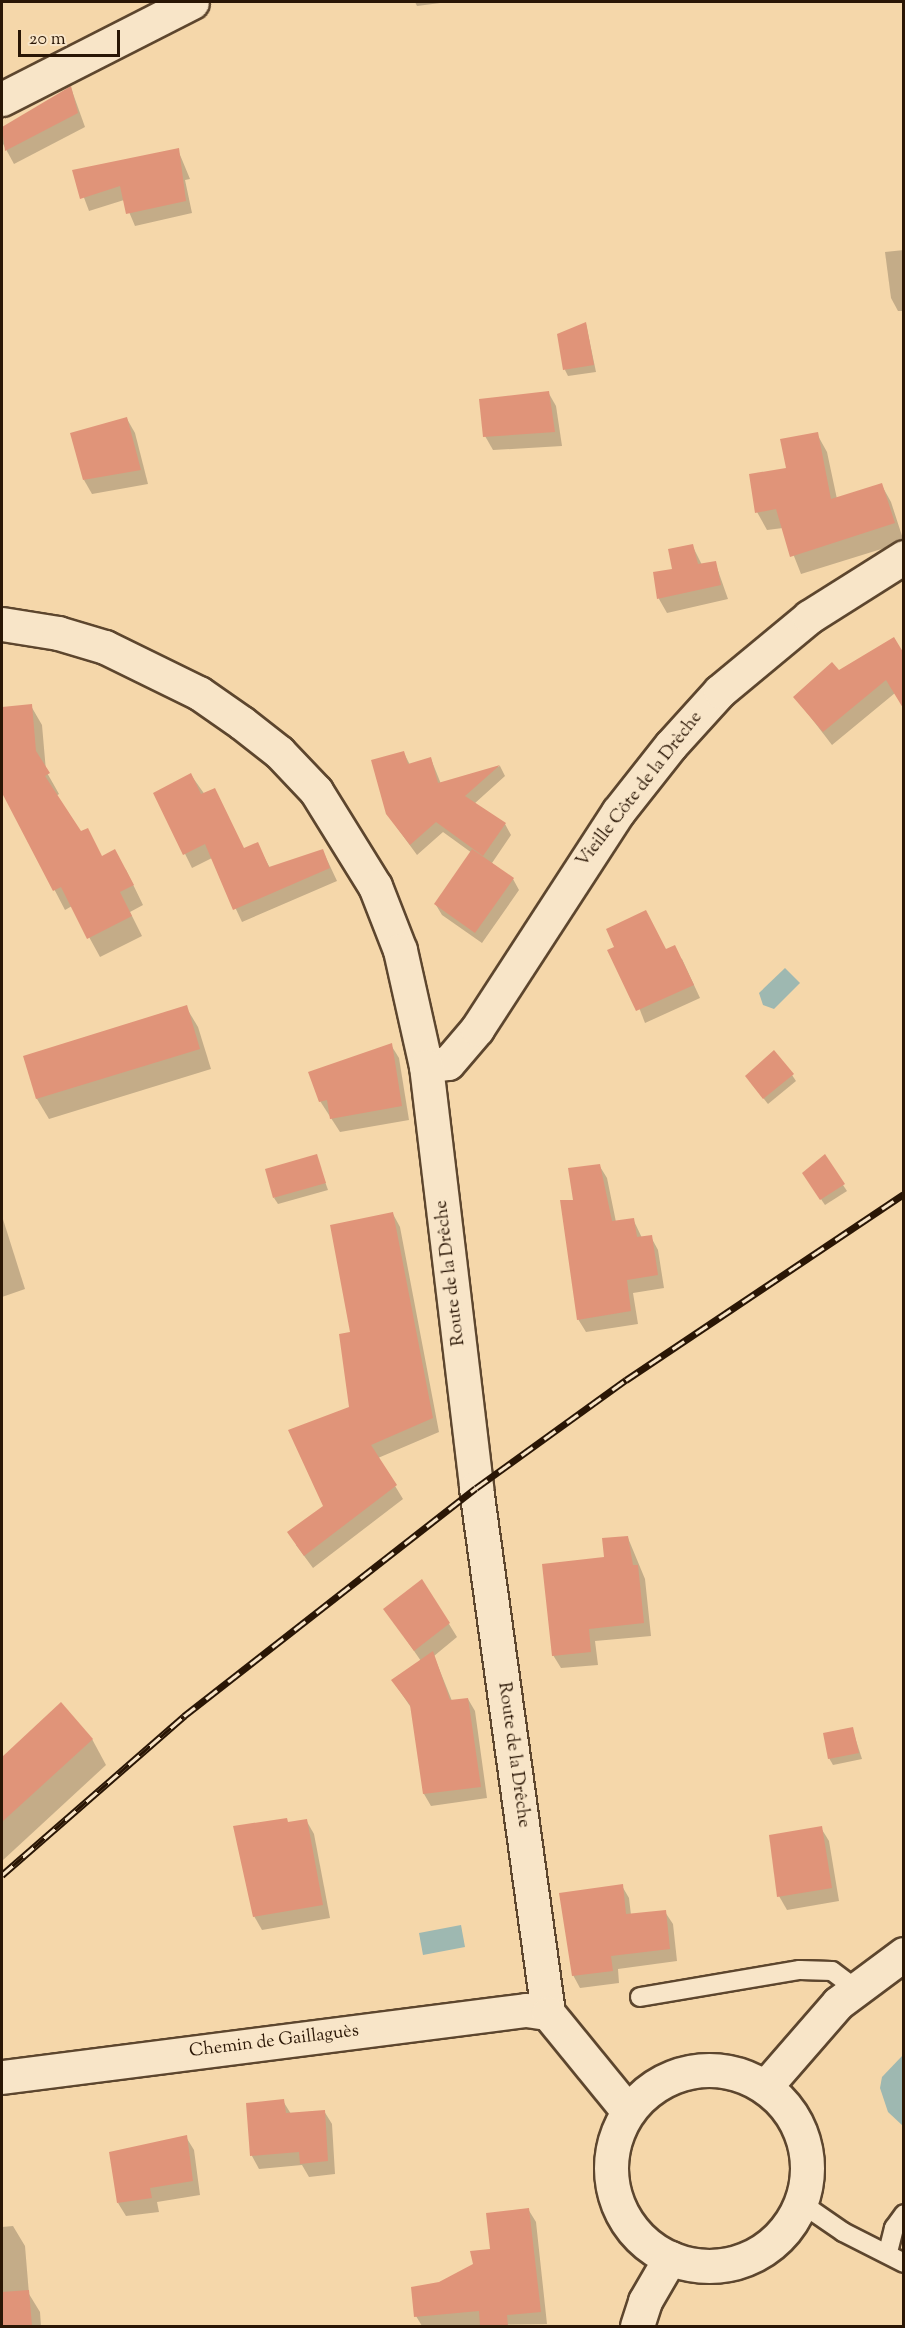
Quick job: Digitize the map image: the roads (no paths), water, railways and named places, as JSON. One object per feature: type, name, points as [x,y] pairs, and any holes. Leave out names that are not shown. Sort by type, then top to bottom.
[{"type":"street","points":[[2,99],[192,2]]},
{"type":"street","name":"Vieille Côte de la Drèche","points":[[426,1066],[448,1063],[477,1029],[618,812],[671,745],[720,691],[809,617],[903,557]]},
{"type":"street","name":"Route de la Drêche","points":[[2,624],[58,633],[105,647],[155,670],[208,699],[286,760],[322,799],[375,886],[400,950],[426,1066],[476,1488],[548,2013]]},
{"type":"street","points":[[765,2087],[799,2044],[856,1989],[903,1954]]},
{"type":"street","name":"Chemin de Gaillaguès","points":[[2,2077],[526,2010],[548,2013]]},
{"type":"street","points":[[548,2013],[628,2111]]},
{"type":"street","points":[[692,2071],[730,2072],[765,2087],[791,2114],[805,2147],[806,2185],[801,2203],[780,2236],[747,2258],[708,2266],[670,2258],[638,2236],[616,2204],[610,2165],[618,2128],[628,2111],[656,2084],[692,2071]]},
{"type":"street","points":[[637,2326],[645,2301],[670,2258]]},
{"type":"lane","points":[[640,1997],[801,1970],[832,1971],[856,1989]]},
{"type":"lane","points":[[801,2203],[843,2232],[888,2252],[903,2263]]},
{"type":"lane","points":[[888,2252],[894,2228],[903,2214]]},
{"type":"water","points":[[785,968],[800,983],[774,1009],[763,1005],[759,993]]},
{"type":"water","points":[[461,1925],[465,1947],[423,1955],[419,1933]]},
{"type":"water","points":[[903,2055],[903,2126],[888,2112],[880,2088],[882,2077]]},
{"type":"railway","points":[[2,1875],[184,1716],[476,1488],[626,1380],[904,1194]]}]
